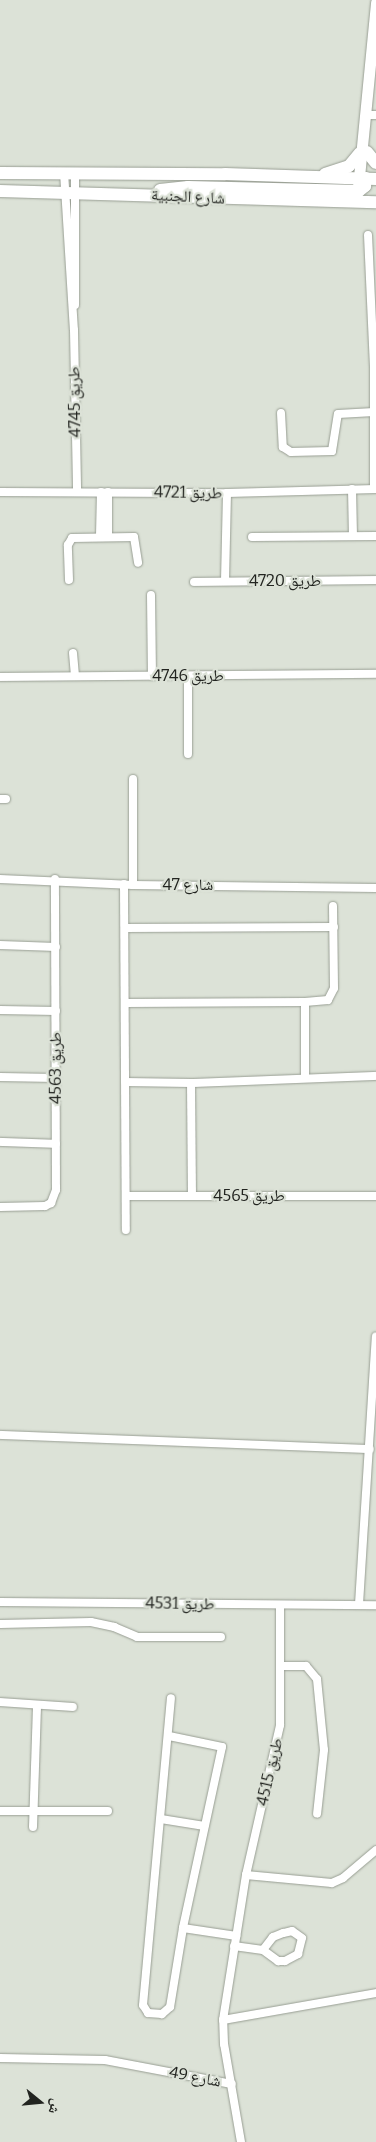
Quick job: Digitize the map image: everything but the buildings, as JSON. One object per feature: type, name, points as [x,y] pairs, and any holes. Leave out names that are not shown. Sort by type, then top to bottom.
[{"type":"main road","points":[[318,177],[349,166],[363,152],[376,163]]},
{"type":"main road","name":"شارع الجنبية","points":[[0,173],[70,172],[318,177],[365,182]]},
{"type":"main road","points":[[146,195],[188,187],[365,182]]},
{"type":"main road","name":"شارع الجنبية","points":[[0,191],[70,191],[376,202]]},
{"type":"street","points":[[376,2],[371,115],[363,152],[365,198],[376,202]]},
{"type":"street","name":"طريق 4745","points":[[70,172],[76,288],[74,312],[77,491]]},
{"type":"street","points":[[368,235],[375,489]]},
{"type":"street","points":[[281,413],[283,447],[291,452],[332,451],[338,414],[374,412]]},
{"type":"street","points":[[352,489],[353,536]]},
{"type":"street","name":"طريق 4721","points":[[0,492],[227,493],[375,489]]},
{"type":"street","points":[[104,536],[105,492]]},
{"type":"street","points":[[225,581],[227,493]]},
{"type":"street","points":[[69,580],[70,540],[104,536],[136,538],[138,563]]},
{"type":"street","points":[[252,537],[376,536]]},
{"type":"street","name":"طريق 4720","points":[[194,582],[376,580]]},
{"type":"street","points":[[151,595],[152,676]]},
{"type":"street","points":[[73,653],[76,676]]},
{"type":"street","name":"طريق 4746","points":[[0,677],[376,674]]},
{"type":"street","points":[[188,676],[188,754]]},
{"type":"street","points":[[132,779],[133,885]]},
{"type":"street","name":"شارع 47","points":[[0,879],[55,879],[133,885],[376,888]]},
{"type":"street","name":"طريق 4563","points":[[0,1206],[38,1207],[51,1202],[56,1190],[55,879]]},
{"type":"street","points":[[124,884],[126,1230]]},
{"type":"street","points":[[125,1003],[324,1001],[332,996],[333,906]]},
{"type":"street","points":[[124,928],[334,927]]},
{"type":"street","points":[[0,945],[56,946]]},
{"type":"street","points":[[305,1002],[305,1077]]},
{"type":"street","points":[[0,1010],[56,1011]]},
{"type":"street","points":[[0,1076],[56,1078]]},
{"type":"street","points":[[124,1082],[191,1083],[305,1077],[376,1076]]},
{"type":"street","points":[[191,1083],[192,1196]]},
{"type":"street","points":[[0,1142],[56,1144]]},
{"type":"street","name":"طريق 4565","points":[[126,1196],[374,1196]]},
{"type":"street","points":[[359,1604],[372,1460],[370,1449],[376,1337]]},
{"type":"street","points":[[0,1435],[370,1449]]},
{"type":"street","name":"طريق 4531","points":[[0,1602],[280,1605],[376,1604]]},
{"type":"street","name":"طريق 4515","points":[[223,2020],[246,1875],[279,1733],[280,1605]]},
{"type":"street","points":[[0,1624],[91,1622],[114,1627],[137,1637],[221,1636]]},
{"type":"street","points":[[281,1666],[306,1666],[317,1679],[324,1750],[317,1814]]},
{"type":"street","points":[[169,1736],[222,1747],[183,1928],[170,2007],[162,2014],[148,2013],[143,2005],[171,1698]]},
{"type":"street","points":[[0,1702],[73,1707]]},
{"type":"street","points":[[33,1826],[37,1705]]},
{"type":"street","points":[[0,1811],[108,1811]]},
{"type":"street","points":[[161,1819],[204,1826]]},
{"type":"street","points":[[246,1875],[332,1883],[343,1878],[376,1850]]},
{"type":"street","points":[[183,1928],[236,1936]]},
{"type":"street","points":[[234,1946],[263,1950],[278,1961],[293,1959],[302,1946],[302,1938],[292,1931],[283,1932],[273,1937],[263,1950]]},
{"type":"street","points":[[223,2020],[376,1993]]},
{"type":"street","name":"شارع 49","points":[[0,2058],[105,2060],[232,2084],[223,2020]]},
{"type":"street","points":[[232,2084],[241,2142]]}]
